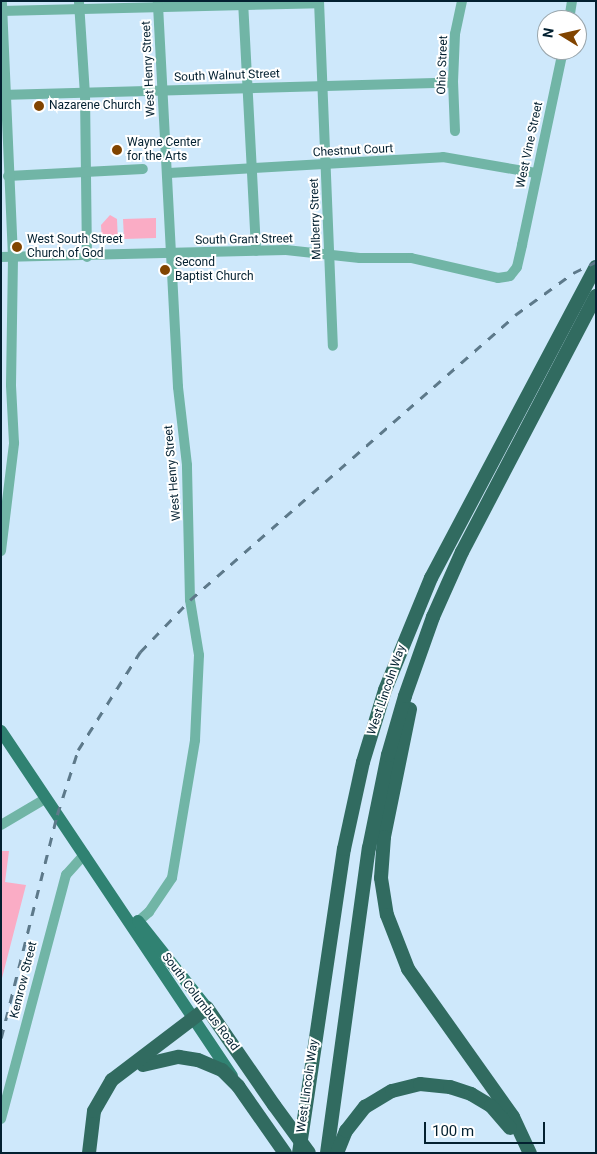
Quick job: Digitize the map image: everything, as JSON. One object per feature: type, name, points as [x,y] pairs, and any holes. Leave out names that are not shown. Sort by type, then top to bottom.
[{"type":"highway","name":"West Lincoln Way","points":[[299,1153],[328,945],[346,839],[363,762],[404,639],[448,544],[596,267]]},
{"type":"highway","name":"West Lincoln Way","points":[[327,1153],[356,928],[382,780],[417,660],[462,552],[596,296]]},
{"type":"highway","points":[[462,552],[422,664],[401,746],[384,837],[382,895],[392,935],[408,969],[513,1117],[530,1153]]},
{"type":"highway","points":[[292,1153],[317,979],[328,945]]},
{"type":"highway","points":[[97,1153],[98,1124],[108,1101],[121,1083],[209,1011]]},
{"type":"highway","name":"South Columbus Road","points":[[209,1011],[309,1153]]},
{"type":"highway","points":[[89,1153],[91,1120],[107,1087],[119,1074],[196,1022]]},
{"type":"highway","points":[[143,1065],[168,1058],[198,1060],[222,1070],[238,1086]]},
{"type":"highway","points":[[337,1153],[346,1131],[366,1108],[392,1092],[420,1084],[450,1087],[482,1099],[505,1122],[522,1153]]},
{"type":"highway","name":"South Columbus Road","points":[[238,1086],[285,1153]]},
{"type":"main road","name":"South Columbus Road","points":[[1,731],[45,799],[136,924],[209,1011]]},
{"type":"main road","name":"South Columbus Road","points":[[136,924],[238,1086]]},
{"type":"street","name":"Ohio Street","points":[[455,131],[453,82],[456,34],[462,1]]},
{"type":"street","points":[[1,551],[14,443],[11,385],[13,257],[4,95],[2,8],[79,4],[158,5],[319,2]]},
{"type":"street","name":"Mulberry Street","points":[[319,2],[334,346]]},
{"type":"street","points":[[243,3],[256,251]]},
{"type":"street","points":[[79,4],[85,94],[87,257]]},
{"type":"street","name":"West Henry Street","points":[[136,924],[172,878],[196,740],[197,706],[198,639],[190,600],[187,473],[178,387],[169,173],[162,90],[158,5]]},
{"type":"street","name":"West Vine Street","points":[[522,245],[561,60]]},
{"type":"street","name":"South Walnut Street","points":[[4,95],[453,82]]},
{"type":"street","name":"Chestnut Court","points":[[169,173],[443,157],[536,173]]},
{"type":"street","points":[[8,176],[143,169]]},
{"type":"street","name":"South Grant Street","points":[[1,258],[286,250],[329,255],[412,258],[498,278],[510,276],[517,267],[522,245]]},
{"type":"street","points":[[1,825],[45,799]]},
{"type":"street","name":"Kemrow Street","points":[[1,1119],[66,875],[85,854]]},
{"type":"shaded area","points":[[110,215],[117,219],[118,242],[102,242],[101,225]]},
{"type":"shaded area","points":[[156,218],[156,238],[124,239],[123,219]]},
{"type":"shaded area","points":[[1,851],[9,851],[5,882],[26,885],[1,982]]},
{"type":"railway","points":[[1,1038],[57,815],[78,750],[140,652],[190,600],[515,315],[573,273],[596,262]]},
{"type":"place","name":"Nazarene Church","points":[[39,106]]},
{"type":"place","name":"Wayne Center for the Arts","points":[[117,150]]},
{"type":"place","name":"West South Street Church of God","points":[[17,247]]},
{"type":"place","name":"Second Baptist Church","points":[[165,270]]}]
